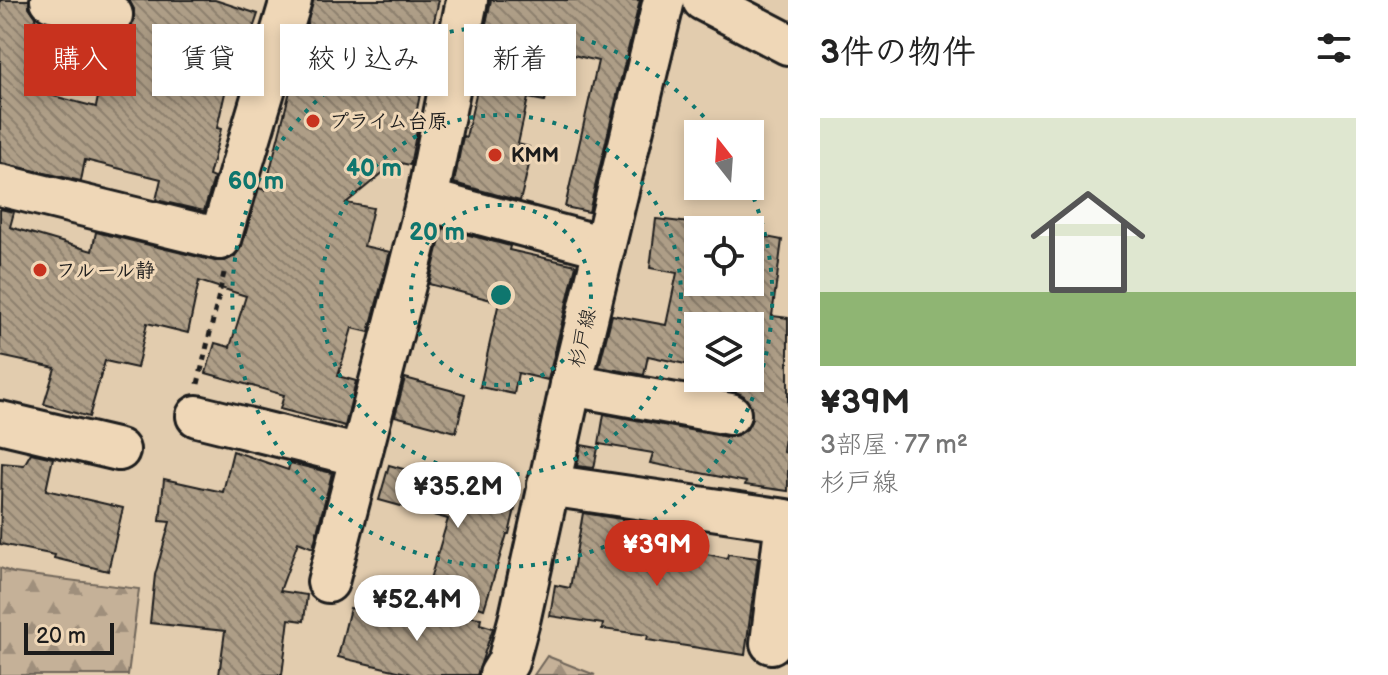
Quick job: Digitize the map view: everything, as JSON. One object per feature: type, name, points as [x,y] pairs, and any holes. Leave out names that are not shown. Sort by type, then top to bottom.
[{"type":"street","points":[[51,0],[112,15]]},
{"type":"street","points":[[0,185],[220,239],[291,0]]},
{"type":"street","points":[[328,582],[427,200],[467,0]]},
{"type":"street","name":"杉戸線","points":[[500,675],[508,662],[520,617],[571,385],[664,0]]},
{"type":"street","points":[[703,0],[788,44]]},
{"type":"street","points":[[427,200],[604,247]]},
{"type":"street","points":[[571,385],[730,414]]},
{"type":"street","points":[[197,416],[360,456]]},
{"type":"street","points":[[0,422],[119,450]]},
{"type":"street","points":[[548,485],[786,520],[771,643]]},
{"type":"path","points":[[197,416],[193,403],[225,268],[220,239]]},
{"type":"green space","points":[[0,568],[14,573],[139,589],[128,675],[0,675]]},
{"type":"green space","points":[[547,656],[595,675],[534,675]]},
{"type":"building","points":[[0,0],[29,0],[29,7],[36,17],[34,24],[24,24],[24,96],[53,96],[96,107],[98,96],[136,96],[136,24],[132,24],[134,9],[129,0],[215,0],[258,14],[255,24],[152,24],[152,96],[224,96],[217,128],[221,129],[209,176],[214,178],[204,211],[156,200],[161,179],[85,160],[81,181],[0,163]]},
{"type":"building","points":[[313,0],[439,0],[433,24],[307,24]]},
{"type":"building","points":[[491,0],[640,0],[589,212],[565,207],[598,61],[576,56],[576,24],[486,24]]},
{"type":"building","points":[[289,96],[420,96],[410,165],[396,162],[346,203],[373,208],[364,246],[390,252],[369,332],[352,328],[338,376],[356,381],[345,426],[280,409],[284,395],[206,373],[215,343],[230,347],[246,296],[199,281],[188,333],[147,323],[137,368],[105,361],[89,417],[44,404],[55,368],[0,356],[0,209],[14,212],[10,227],[92,251],[96,232],[225,261],[235,256],[242,246],[259,188],[265,190]]},
{"type":"building","points":[[476,96],[546,96],[545,101],[528,98],[518,144],[529,147],[525,164],[529,165],[520,201],[454,183],[463,136],[466,137]]},
{"type":"building","points":[[656,219],[684,222],[684,296],[764,296],[764,237],[782,240],[772,316],[788,318],[788,416],[783,452],[788,453],[788,491],[745,485],[746,482],[650,463],[653,453],[599,444],[604,414],[727,437],[738,435],[747,429],[752,419],[751,406],[744,396],[736,392],[764,392],[764,312],[684,312],[684,364],[648,356],[644,375],[599,367],[612,315],[666,325],[677,273],[650,268]]},
{"type":"building","points":[[443,228],[510,246],[509,250],[576,265],[548,380],[518,373],[514,394],[480,387],[499,302],[429,284]]},
{"type":"building","points":[[405,378],[465,394],[456,432],[395,416]]},
{"type":"building","points":[[581,445],[598,448],[594,468],[577,466]]},
{"type":"building","points":[[233,451],[288,470],[290,463],[332,473],[313,548],[298,542],[280,591],[307,595],[304,621],[289,619],[282,675],[219,675],[225,631],[150,623],[155,575],[170,522],[160,521],[164,479],[223,492]]},
{"type":"building","points":[[31,453],[53,458],[46,490],[123,508],[108,571],[54,558],[55,555],[0,544],[2,463],[24,465]]},
{"type":"building","points":[[389,465],[457,484],[518,496],[484,609],[427,589],[448,519],[379,500]]},
{"type":"building","points":[[583,513],[653,524],[650,543],[727,558],[728,554],[758,558],[745,655],[647,640],[648,635],[602,629],[603,624],[550,616],[555,585],[570,588]]},
{"type":"building","points":[[350,608],[416,624],[421,610],[481,618],[480,624],[493,628],[477,675],[415,675],[338,657]]},
{"type":"place","name":"プライム台原","points":[[313,121]]},
{"type":"place","name":"KMM","points":[[495,155]]},
{"type":"place","name":"フルール静","points":[[40,270]]}]
